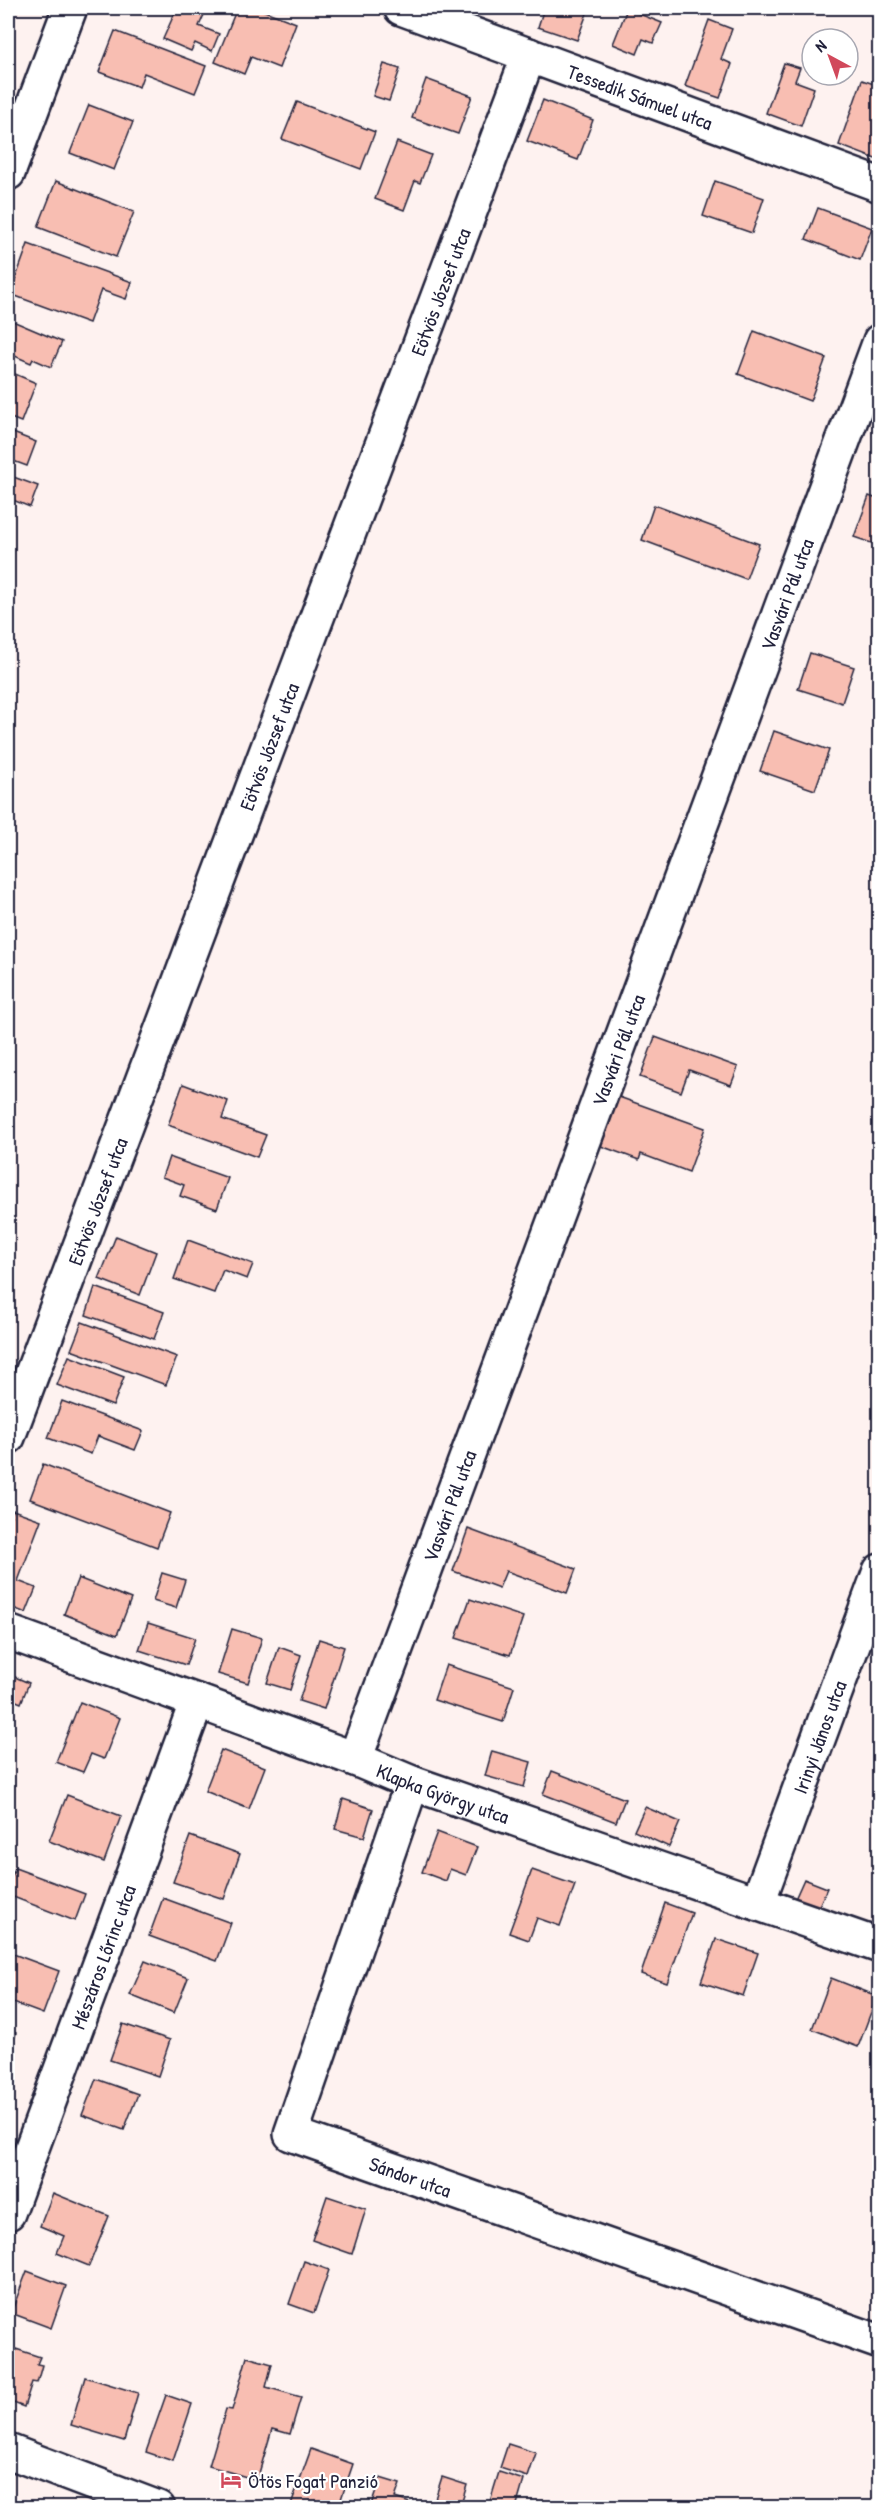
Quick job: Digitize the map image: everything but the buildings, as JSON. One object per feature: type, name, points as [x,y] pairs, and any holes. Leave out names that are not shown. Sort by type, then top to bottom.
[{"type":"street","points":[[8,173],[70,8]]},
{"type":"street","name":"Tessedik Sámuel utca","points":[[401,8],[879,185]]},
{"type":"street","name":"Eötvös József utca","points":[[8,1437],[529,55]]},
{"type":"street","name":"Vasvári Pál utca","points":[[355,1759],[879,341]]},
{"type":"street","name":"Irinyi János utca","points":[[758,1902],[879,1571]]},
{"type":"street","name":"Klapka György utca","points":[[8,1632],[355,1759],[412,1783],[879,1946]]},
{"type":"street","name":"Mészáros Lőrinc utca","points":[[8,2213],[197,1701]]},
{"type":"street","name":"Sándor utca","points":[[412,1783],[291,2134],[879,2342]]},
{"type":"street","points":[[8,2451],[158,2508]]},
{"type":"place","name":"Ötös Fogat Panzió","points":[[231,2480]]}]
